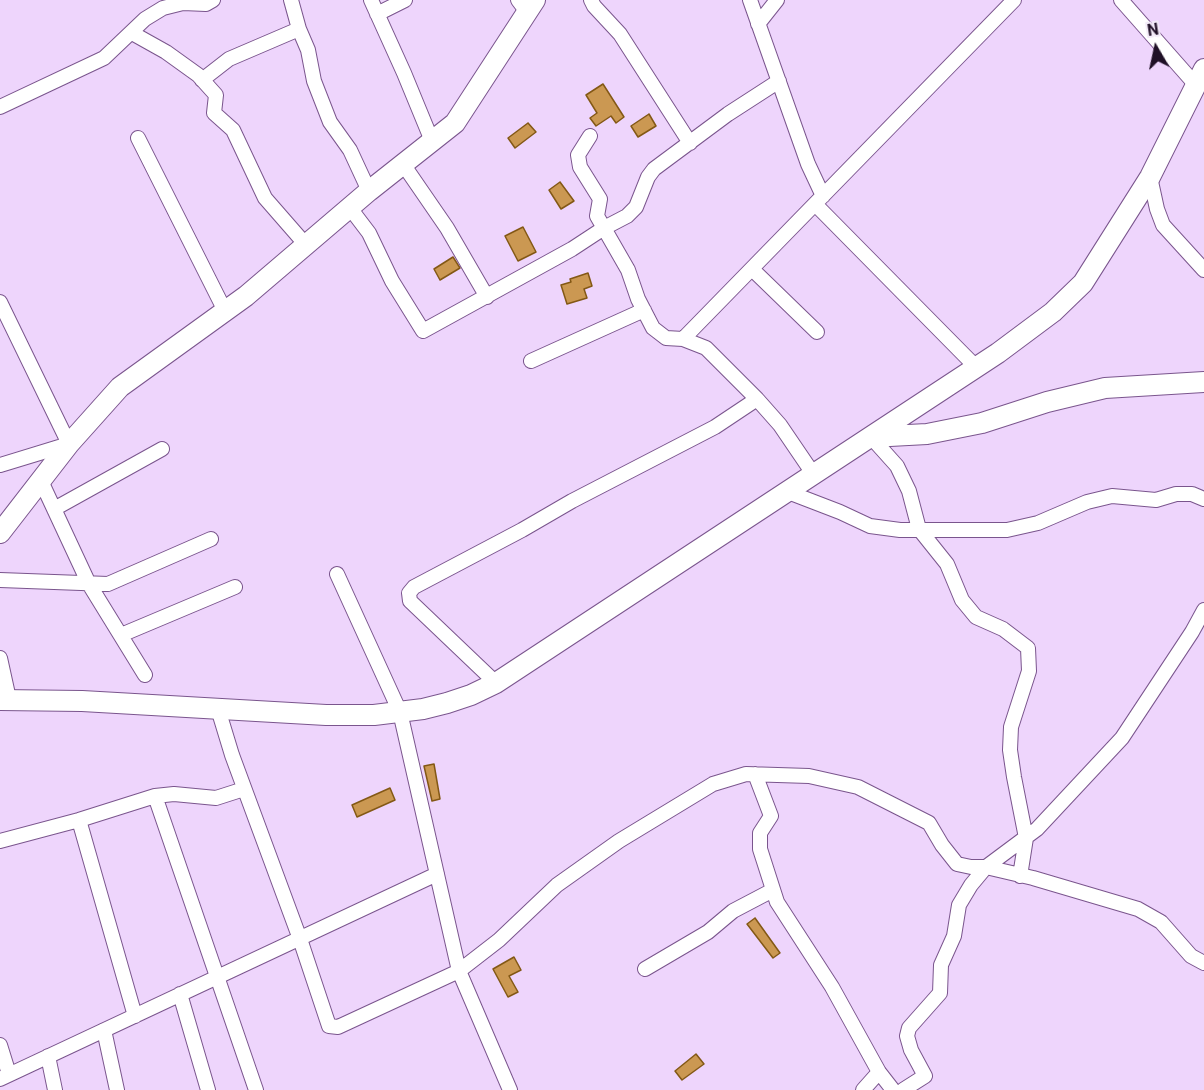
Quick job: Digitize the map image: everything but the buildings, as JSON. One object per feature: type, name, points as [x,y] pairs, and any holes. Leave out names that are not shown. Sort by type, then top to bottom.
[{"type":"main road","points":[[0,533],[69,444],[120,387],[225,311],[454,123],[527,4]]},
{"type":"main road","points":[[5,700],[82,701],[326,715],[400,712],[447,703],[471,695],[496,682],[814,475],[976,367],[1053,312],[1083,283],[1150,177],[1199,76]]},
{"type":"main road","points":[[871,437],[927,434],[982,423],[1047,402],[1105,388],[1204,382]]},
{"type":"street","points":[[0,107],[104,58],[144,19],[163,8],[183,3],[206,4],[213,0]]},
{"type":"street","points":[[291,0],[308,50],[314,81],[330,122],[350,150],[369,191]]},
{"type":"street","points":[[371,0],[405,74],[432,141]]},
{"type":"street","points":[[377,14],[405,0]]},
{"type":"street","points":[[591,0],[620,34],[690,143]]},
{"type":"street","points":[[750,0],[820,200],[976,367]]},
{"type":"street","points":[[758,24],[777,0]]},
{"type":"street","points":[[683,339],[1014,0]]},
{"type":"street","points":[[1121,0],[1199,76]]},
{"type":"street","points":[[202,80],[229,59],[299,29]]},
{"type":"street","points":[[132,33],[165,52],[202,80],[216,95],[214,113],[233,130],[265,198],[306,245]]},
{"type":"street","points":[[350,208],[369,233],[392,281],[423,331],[573,249],[627,216],[642,197],[648,177],[654,169],[728,114],[779,81]]},
{"type":"street","points":[[590,136],[578,155],[580,167],[600,199],[597,216],[628,270],[653,328],[666,338],[683,339],[706,348],[780,425],[814,475]]},
{"type":"street","points":[[138,138],[225,311]]},
{"type":"street","points":[[403,164],[447,228],[487,297]]},
{"type":"street","points":[[1150,177],[1163,225],[1204,270]]},
{"type":"street","points":[[752,269],[817,333]]},
{"type":"street","points":[[0,302],[69,444],[0,465]]},
{"type":"street","points":[[531,361],[644,310]]},
{"type":"street","points":[[496,682],[410,601],[409,593],[414,586],[522,531],[572,501],[715,427],[757,399]]},
{"type":"street","points":[[871,437],[897,466],[909,491],[919,529],[946,564],[962,600],[976,617],[1003,629],[1028,648],[1029,671],[1011,727],[1010,750],[1026,838],[1020,876]]},
{"type":"street","points":[[54,509],[162,449]]},
{"type":"street","points":[[40,481],[89,584],[145,675]]},
{"type":"street","points":[[788,492],[870,526],[900,530],[1007,530],[1038,523],[1087,502],[1112,496],[1156,500],[1176,494],[1192,494],[1204,499]]},
{"type":"street","points":[[0,580],[108,584],[211,539]]},
{"type":"street","points":[[337,574],[400,712],[459,971],[510,1090]]},
{"type":"street","points":[[121,635],[235,587]]},
{"type":"street","points":[[903,1090],[925,1076],[911,1050],[907,1036],[909,1028],[940,993],[941,965],[954,936],[959,905],[971,885],[986,867],[1026,838],[1122,738],[1204,610]]},
{"type":"street","points":[[0,658],[5,700]]},
{"type":"street","points":[[218,709],[244,789],[300,939],[329,1026],[338,1027],[459,971],[499,940],[557,885],[619,841],[713,784],[737,776],[755,774],[809,776],[858,787],[929,823],[957,864],[986,867],[1138,909],[1161,922],[1191,956],[1204,963]]},
{"type":"street","points":[[755,774],[771,816],[760,834],[760,849],[777,902],[832,987],[879,1071],[894,1090]]},
{"type":"street","points":[[0,841],[79,820],[155,796],[174,794],[216,798],[244,789]]},
{"type":"street","points":[[155,796],[256,1090]]},
{"type":"street","points":[[79,820],[135,1016]]},
{"type":"street","points":[[0,1045],[5,1076],[437,874]]},
{"type":"street","points":[[645,969],[708,932],[733,911],[773,890]]},
{"type":"street","points":[[180,994],[208,1090]]},
{"type":"street","points":[[104,1030],[117,1090]]},
{"type":"street","points":[[48,1056],[55,1090]]},
{"type":"street","points":[[863,1090],[879,1071]]}]
